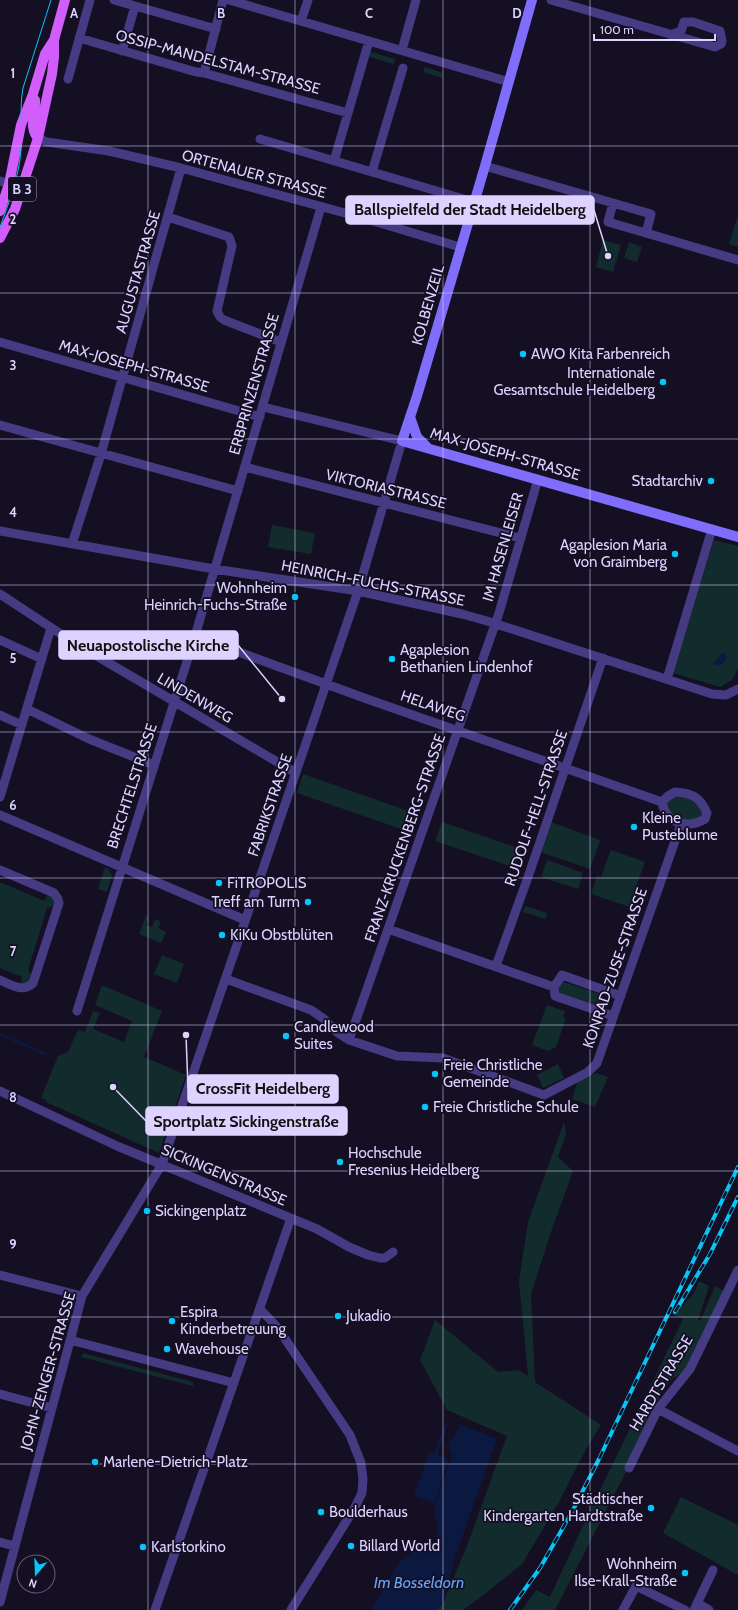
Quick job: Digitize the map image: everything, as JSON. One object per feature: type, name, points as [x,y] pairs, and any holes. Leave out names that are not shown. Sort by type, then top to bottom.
[{"type":"main road","name":"B 3","points":[[0,238],[15,210],[38,138],[52,74],[54,40],[65,0]]},
{"type":"main road","name":"B 3","points":[[0,211],[5,182],[18,135],[33,94],[45,54],[54,40]]},
{"type":"main road","name":"B 3","points":[[33,94],[35,102],[33,113],[34,130],[38,138]]},
{"type":"street","points":[[68,79],[90,0]]},
{"type":"street","points":[[114,0],[216,29]]},
{"type":"street","points":[[204,73],[223,0]]},
{"type":"street","points":[[229,0],[509,82]]},
{"type":"street","points":[[302,21],[308,0]]},
{"type":"street","points":[[402,50],[416,0]]},
{"type":"street","name":"KOLBENZEIL","points":[[358,591],[383,502],[485,166],[532,0]]},
{"type":"street","points":[[551,0],[671,35],[715,47],[721,44],[722,41],[720,31],[693,22],[684,22],[681,32],[671,35]]},
{"type":"street","points":[[122,51],[135,6]]},
{"type":"street","name":"OSSIP-MANDELSTAM-STRASSE","points":[[79,38],[196,72],[348,113]]},
{"type":"street","points":[[334,161],[369,41]]},
{"type":"street","points":[[372,172],[403,68]]},
{"type":"street","name":"ORTENAUER STRASSE","points":[[38,138],[47,142],[109,150],[181,168],[460,247]]},
{"type":"street","points":[[260,139],[474,202]]},
{"type":"street","points":[[485,166],[651,214],[646,233]]},
{"type":"street","name":"AUGUSTASTRASSE","points":[[72,544],[101,454],[181,168]]},
{"type":"street","points":[[613,203],[608,222],[738,260]]},
{"type":"street","name":"ERBPRINZENSTRASSE","points":[[214,569],[263,408],[321,207]]},
{"type":"street","points":[[168,216],[229,237],[232,246],[217,311],[224,320],[281,342]]},
{"type":"street","name":"MAX-JOSEPH-STRASSE","points":[[0,342],[260,417]]},
{"type":"street","name":"MAX-JOSEPH-STRASSE","points":[[263,408],[428,448],[738,537]]},
{"type":"street","points":[[410,417],[417,437],[428,448]]},
{"type":"street","points":[[0,425],[238,491]]},
{"type":"street","name":"VIKTORIASTRASSE","points":[[245,467],[520,538]]},
{"type":"street","name":"IM HASENLEISER","points":[[495,623],[538,479]]},
{"type":"street","points":[[666,679],[712,529]]},
{"type":"street","name":"HEINRICH-FUCHS-STRASSE","points":[[0,531],[214,569],[358,591],[462,614],[495,623],[712,694],[726,695],[736,693]]},
{"type":"street","name":"BRECHTELSTRASSE","points":[[76,1011],[195,636],[214,569]]},
{"type":"street","name":"FABRIKSTRASSE","points":[[162,1164],[358,591]]},
{"type":"street","name":"LINDENWEG","points":[[0,594],[51,628],[296,773]]},
{"type":"street","name":"FRANZ-KRUCKENBERG-STRASSE","points":[[349,1040],[495,623]]},
{"type":"street","points":[[0,797],[51,628]]},
{"type":"street","name":"HELAWEG","points":[[195,636],[326,684],[458,729],[662,802]]},
{"type":"street","points":[[0,640],[42,659]]},
{"type":"street","name":"RUDOLF-HELL-STRASSE","points":[[496,966],[603,658]]},
{"type":"street","points":[[27,709],[89,739],[154,765]]},
{"type":"street","points":[[0,715],[22,725]]},
{"type":"street","points":[[675,792],[690,794],[701,800],[707,813],[705,819],[695,824],[681,824],[668,816],[663,808],[662,802],[675,792]]},
{"type":"street","points":[[0,815],[245,920]]},
{"type":"street","name":"KONRAD-ZUSE-STRASSE","points":[[349,1040],[398,1056],[443,1058],[544,1095],[588,1072],[597,1063],[681,824]]},
{"type":"street","points":[[0,870],[54,893],[59,903],[33,983],[27,988],[19,988],[0,980]]},
{"type":"street","points":[[388,929],[554,987]]},
{"type":"street","points":[[613,1016],[555,996],[554,987],[562,976],[621,996]]},
{"type":"street","points":[[226,979],[311,1010],[324,1019],[338,1033],[349,1040]]},
{"type":"street","name":"SICKINGENSTRASSE","points":[[0,1091],[112,1143],[317,1229],[349,1247],[374,1257],[386,1258],[393,1252]]},
{"type":"street","name":"JOHN-ZENGER-STRASSE","points":[[0,1602],[82,1296],[162,1164]]},
{"type":"street","points":[[155,1610],[291,1218]]},
{"type":"street","name":"HARDTSTRASSE","points":[[629,1468],[658,1409],[690,1369],[738,1270]]},
{"type":"street","points":[[0,1276],[82,1296]]},
{"type":"street","points":[[260,1309],[277,1327],[344,1425],[356,1449],[362,1471],[362,1493],[354,1509],[291,1610]]},
{"type":"street","points":[[70,1340],[234,1383]]},
{"type":"street","points":[[0,1394],[52,1408]]},
{"type":"street","points":[[658,1409],[738,1451]]},
{"type":"street","points":[[0,1542],[14,1546]]},
{"type":"street","points":[[707,1610],[695,1607],[713,1570]]},
{"type":"street","points":[[623,1610],[636,1586],[685,1610]]},
{"type":"green space","points":[[371,52],[395,59],[394,64],[369,57]]},
{"type":"green space","points":[[425,67],[443,73],[442,78],[423,72]]},
{"type":"green space","points":[[738,218],[738,247],[729,244]]},
{"type":"green space","points":[[603,240],[621,245],[613,272],[596,267]]},
{"type":"green space","points":[[629,242],[642,247],[637,262],[624,258]]},
{"type":"green space","points":[[272,525],[315,533],[311,554],[268,547]]},
{"type":"green space","points":[[714,540],[738,546],[738,668],[732,680],[720,687],[673,673]]},
{"type":"green space","points":[[303,774],[411,812],[404,830],[297,793]]},
{"type":"green space","points":[[675,797],[688,798],[695,802],[703,813],[702,816],[687,821],[683,821],[676,817],[669,809],[666,802]]},
{"type":"green space","points":[[442,822],[521,849],[515,868],[435,841]]},
{"type":"green space","points":[[551,822],[600,840],[590,869],[540,852]]},
{"type":"green space","points":[[611,850],[645,862],[635,889],[639,891],[633,908],[591,894],[597,876],[601,877]]},
{"type":"green space","points":[[547,860],[583,873],[578,889],[541,877]]},
{"type":"green space","points":[[105,867],[109,869],[112,876],[107,892],[98,889]]},
{"type":"green space","points":[[0,882],[44,901],[48,894],[54,897],[55,901],[54,906],[47,908],[28,970],[33,978],[25,984],[21,983],[22,977],[0,968]]},
{"type":"green space","points":[[525,906],[547,913],[546,919],[523,912]]},
{"type":"green space","points":[[146,916],[149,917],[146,925],[152,927],[155,919],[161,922],[158,928],[166,932],[161,943],[139,934]]},
{"type":"green space","points":[[162,955],[184,964],[177,983],[154,974]]},
{"type":"green space","points":[[561,981],[602,995],[598,1007],[557,993]]},
{"type":"green space","points":[[102,985],[162,1011],[144,1057],[186,1075],[159,1153],[46,1102],[46,1100],[41,1098],[58,1056],[68,1052],[78,1030],[85,1032],[93,1011],[100,1013],[93,1029],[124,1042],[132,1021],[95,1005]]},
{"type":"green space","points":[[547,1005],[565,1011],[563,1017],[566,1018],[556,1047],[548,1051],[532,1045]]},
{"type":"green space","points":[[558,1064],[564,1078],[543,1088],[537,1075]]},
{"type":"green space","points":[[596,1073],[608,1077],[595,1107],[572,1099],[578,1081]]},
{"type":"green space","points":[[564,1122],[566,1134],[558,1157],[573,1171],[531,1294],[535,1382],[601,1425],[586,1449],[559,1502],[522,1564],[463,1610],[437,1610],[443,1603],[467,1546],[507,1436],[447,1410],[420,1360],[435,1320],[498,1372],[518,1370],[528,1376],[519,1281],[528,1222]]},
{"type":"green space","points":[[699,1281],[709,1286],[698,1320],[701,1320],[715,1286],[724,1291],[688,1369],[672,1379],[662,1392],[628,1468],[555,1610],[522,1610],[536,1590],[550,1597],[683,1319],[674,1315],[694,1293]]},
{"type":"green space","points":[[83,1353],[193,1382],[193,1386],[81,1357]]},
{"type":"green space","points":[[681,1497],[738,1525],[738,1575],[663,1533]]},
{"type":"water","points":[[724,653],[727,657],[725,661],[721,664],[715,665],[713,663],[718,659],[720,654]]},
{"type":"water","points":[[446,1422],[448,1423],[437,1455],[449,1459],[434,1503],[414,1496],[429,1452],[434,1454]]},
{"type":"water","name":"Im Bosseldorn","points":[[461,1425],[497,1439],[456,1554],[443,1603],[437,1610],[371,1610],[399,1562],[414,1552],[440,1545],[434,1508],[452,1456],[448,1445]]},
{"type":"waterway","points":[[0,1034],[45,1054]]},
{"type":"tram line","points":[[0,227],[13,189],[20,160],[21,104],[23,88],[51,0]]},
{"type":"railway","points":[[510,1610],[540,1568],[573,1510],[599,1459],[738,1167]]},
{"type":"railway","points":[[675,1312],[710,1254],[738,1197]]},
{"type":"place","name":"Ballspielfeld der Stadt Heidelberg","points":[[608,256]]},
{"type":"place","name":"AWO Kita Farbenreich","points":[[523,354]]},
{"type":"place","name":"Internationale Gesamtschule Heidelberg","points":[[663,382]]},
{"type":"place","name":"Stadtarchiv","points":[[711,481]]},
{"type":"place","name":"Agaplesion Maria von Graimberg","points":[[675,554]]},
{"type":"place","name":"Wohnheim Heinrich-Fuchs-Straße","points":[[295,597]]},
{"type":"place","name":"Agaplesion Bethanien Lindenhof","points":[[392,659]]},
{"type":"place","name":"Neuapostolische Kirche","points":[[282,699]]},
{"type":"place","name":"Kleine Pusteblume","points":[[634,827]]},
{"type":"place","name":"FiTROPOLIS","points":[[219,883]]},
{"type":"place","name":"Treff am Turm","points":[[308,902]]},
{"type":"place","name":"KiKu Obstblüten","points":[[222,935]]},
{"type":"place","name":"CrossFit Heidelberg","points":[[186,1035]]},
{"type":"place","name":"Candlewood Suites","points":[[286,1036]]},
{"type":"place","name":"Freie Christliche Gemeinde","points":[[435,1074]]},
{"type":"place","name":"Sportplatz Sickingenstraße","points":[[113,1087]]},
{"type":"place","name":"Freie Christliche Schule","points":[[425,1107]]},
{"type":"place","name":"Hochschule Fresenius Heidelberg","points":[[340,1162]]},
{"type":"place","name":"Sickingenplatz","points":[[147,1211]]},
{"type":"place","name":"Jukadio","points":[[338,1316]]},
{"type":"place","name":"Espira Kinderbetreuung","points":[[172,1321]]},
{"type":"place","name":"Wavehouse","points":[[167,1349]]},
{"type":"place","name":"Marlene-Dietrich-Platz","points":[[95,1462]]},
{"type":"place","name":"Städtischer Kindergarten Hardtstraße","points":[[651,1508]]},
{"type":"place","name":"Boulderhaus","points":[[321,1512]]},
{"type":"place","name":"Billard World","points":[[351,1546]]},
{"type":"place","name":"Karlstorkino","points":[[143,1547]]},
{"type":"place","name":"Wohnheim Ilse-Krall-Straße","points":[[685,1573]]}]
